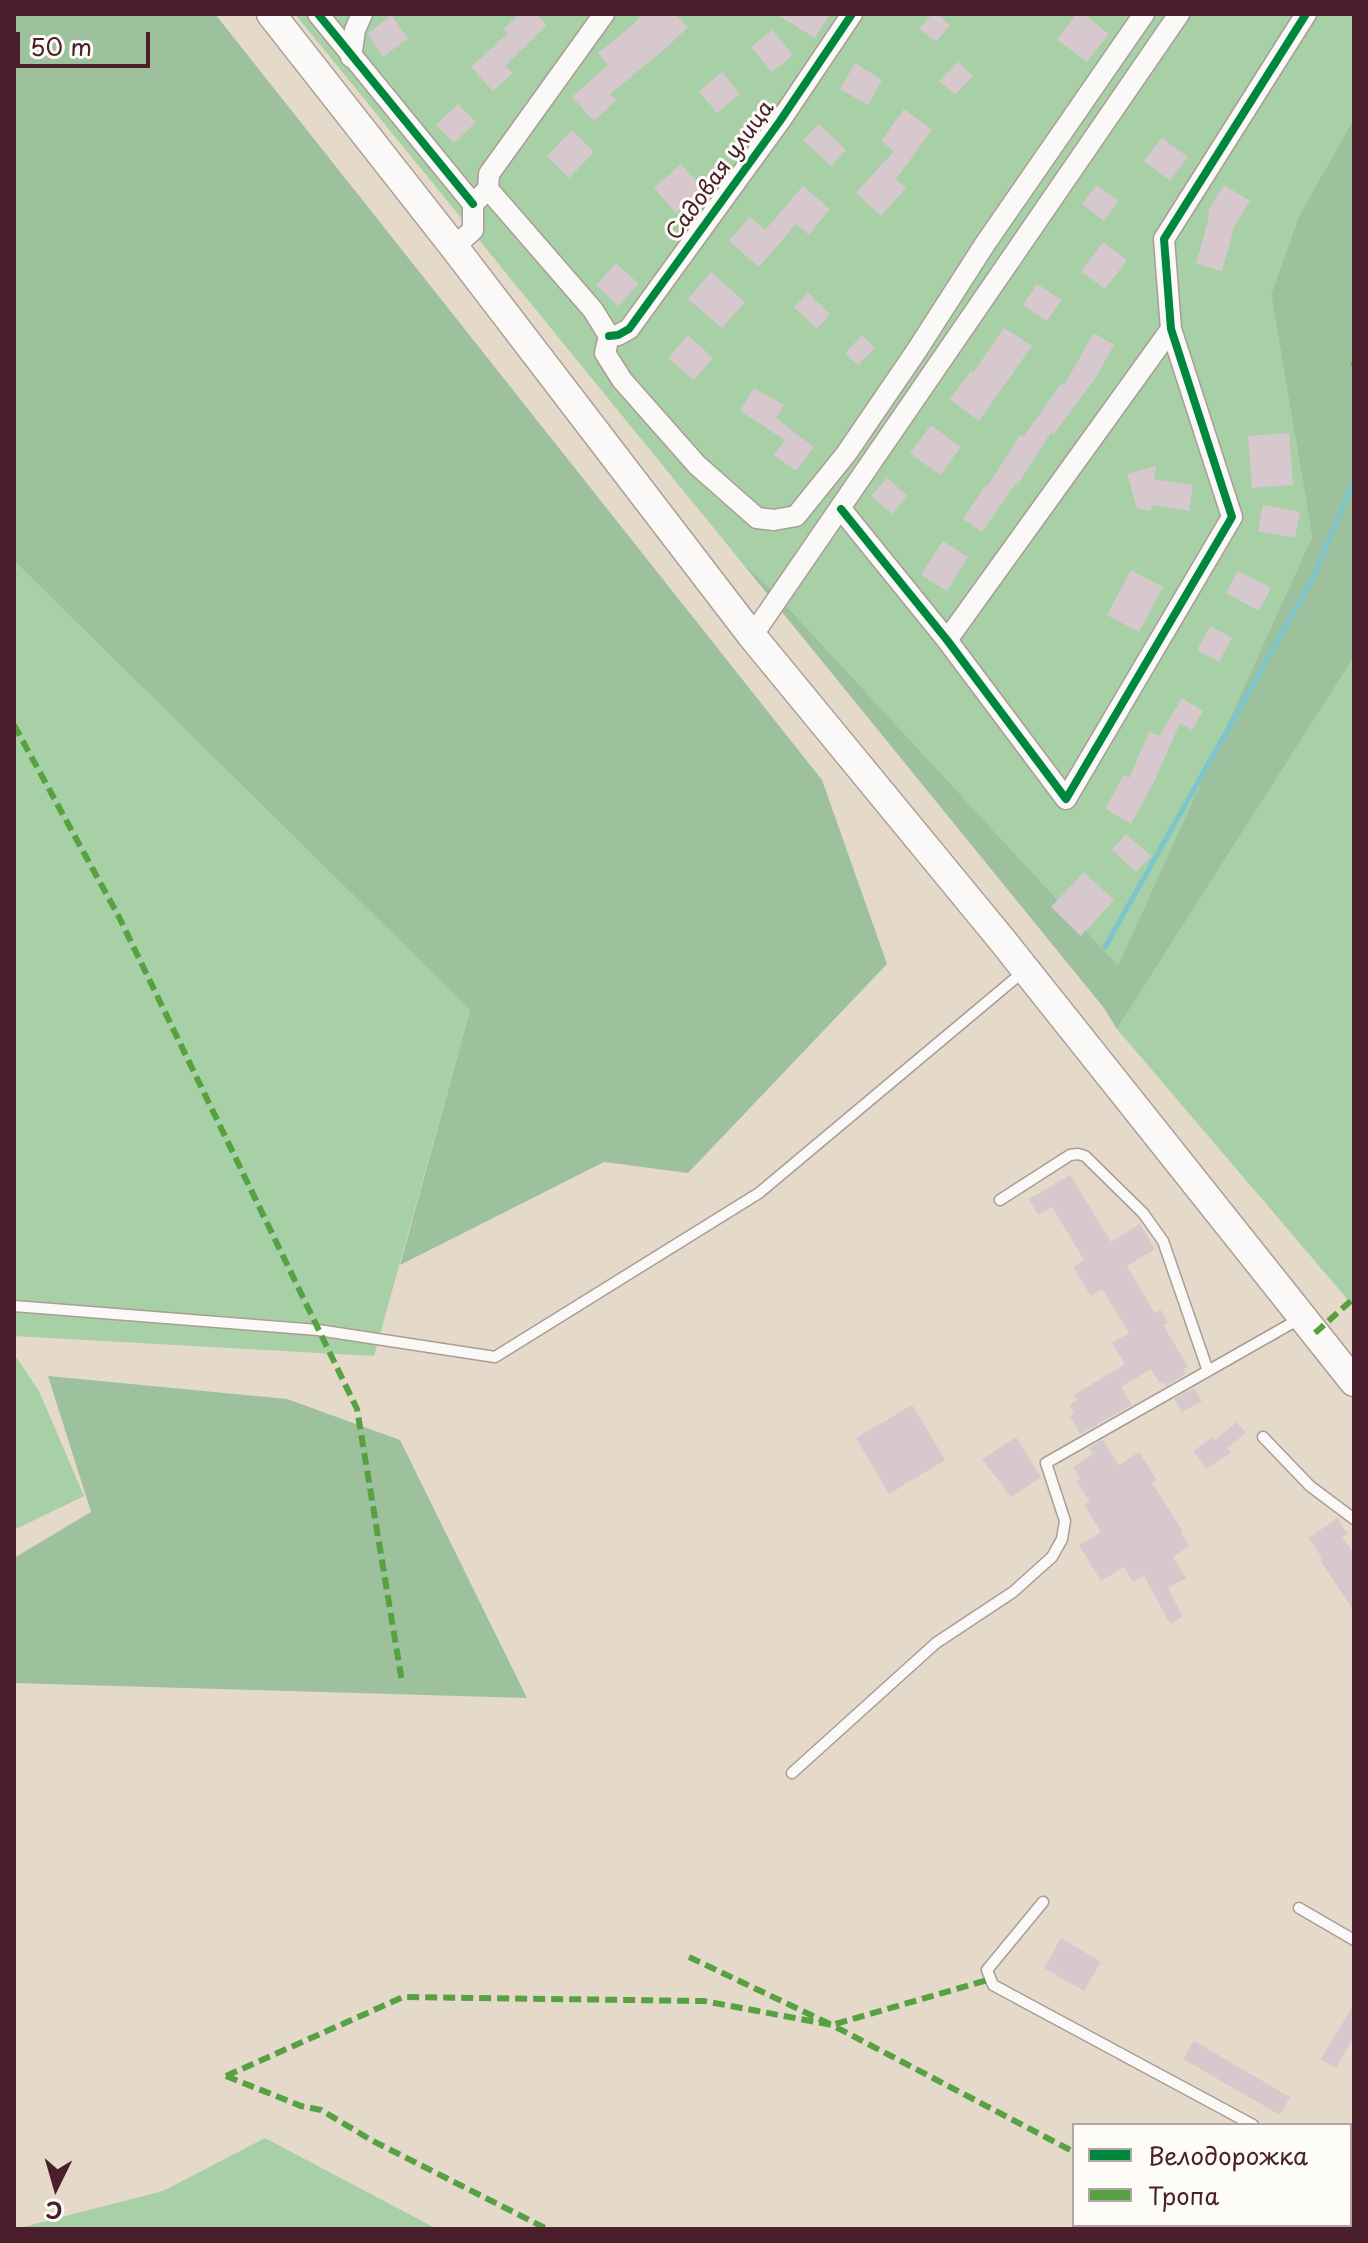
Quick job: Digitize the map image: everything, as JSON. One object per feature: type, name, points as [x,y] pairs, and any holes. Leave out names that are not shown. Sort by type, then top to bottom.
[{"type":"main road","points":[[271,14],[752,636],[1026,970],[1354,1382]]},
{"type":"street","points":[[318,14],[351,57],[480,196],[593,310],[609,336],[605,353],[622,380],[697,465],[757,518],[774,520],[796,516],[846,454],[985,244],[1144,14]]},
{"type":"street","points":[[351,57],[355,30],[362,14]]},
{"type":"street","points":[[454,247],[473,230],[480,196],[489,174],[604,14]]},
{"type":"street","name":"Садовая улица","points":[[609,336],[629,329],[780,121],[852,14]]},
{"type":"street","points":[[752,636],[1179,14]]},
{"type":"street","points":[[841,509],[947,640],[1066,799],[1232,517],[1171,329],[1164,239],[1306,14]]},
{"type":"street","points":[[947,640],[1171,329]]},
{"type":"lane","points":[[14,1306],[318,1330],[495,1357],[759,1193],[1026,970]]},
{"type":"lane","points":[[1000,1200],[1070,1155],[1085,1156],[1143,1213],[1163,1241],[1208,1371]]},
{"type":"lane","points":[[792,1773],[936,1643],[1013,1592],[1052,1557],[1062,1539],[1065,1521],[1046,1463],[1303,1317]]},
{"type":"lane","points":[[1263,1437],[1310,1486],[1354,1519]]},
{"type":"lane","points":[[1043,1902],[987,1970],[993,1985],[1249,2123]]},
{"type":"lane","points":[[1299,1908],[1354,1940]]},
{"type":"green space","points":[[14,14],[215,14],[822,780],[887,964],[688,1173],[604,1162],[400,1265],[470,1010],[14,561]]},
{"type":"green space","points":[[295,14],[1354,14],[1354,118],[1299,216],[1271,294],[1312,537],[1118,967],[767,585],[743,564]]},
{"type":"green space","points":[[1354,118],[1354,657],[1117,1029],[1104,1008],[743,564],[767,585],[1118,966],[1312,537],[1271,294],[1299,216]]},
{"type":"green space","points":[[14,561],[470,1010],[374,1356],[14,1336]]},
{"type":"green space","points":[[1354,657],[1354,1307],[1117,1029]]},
{"type":"green space","points":[[14,1354],[39,1391],[84,1496],[14,1530]]},
{"type":"green space","points":[[48,1376],[287,1399],[400,1440],[527,1698],[14,1683],[14,1558],[91,1512]]},
{"type":"green space","points":[[265,2138],[437,2229],[15,2229],[163,2191]]},
{"type":"building","points":[[519,14],[536,14],[547,25],[505,66],[513,73],[493,91],[471,67],[508,33],[504,29]]},
{"type":"building","points":[[642,14],[675,14],[688,27],[610,94],[617,100],[594,121],[572,97],[608,65],[598,53]]},
{"type":"building","points":[[776,14],[830,14],[815,38]]},
{"type":"building","points":[[932,14],[937,14],[950,25],[936,42],[919,29]]},
{"type":"building","points":[[1077,14],[1084,14],[1109,34],[1087,62],[1057,39]]},
{"type":"building","points":[[391,15],[408,38],[383,57],[368,34]]},
{"type":"building","points":[[772,30],[793,55],[772,72],[751,47]]},
{"type":"building","points":[[958,62],[973,76],[955,95],[939,81]]},
{"type":"building","points":[[855,63],[882,80],[868,105],[840,89]]},
{"type":"building","points":[[722,72],[740,94],[717,113],[699,91]]},
{"type":"building","points":[[458,104],[476,122],[454,143],[436,125]]},
{"type":"building","points":[[904,109],[932,130],[896,179],[906,188],[881,216],[856,193],[894,151],[881,141]]},
{"type":"building","points":[[819,124],[846,150],[831,166],[803,140]]},
{"type":"building","points":[[572,130],[594,152],[569,178],[547,156]]},
{"type":"building","points":[[1162,138],[1188,157],[1170,181],[1144,161]]},
{"type":"building","points":[[681,164],[703,188],[676,213],[654,188]]},
{"type":"building","points":[[1097,185],[1119,201],[1104,221],[1082,204]]},
{"type":"building","points":[[1224,185],[1250,201],[1234,227],[1222,271],[1196,264],[1210,213],[1207,212]]},
{"type":"building","points":[[803,186],[830,209],[809,235],[796,224],[759,267],[729,241],[750,217],[765,230]]},
{"type":"building","points":[[1103,242],[1127,260],[1105,289],[1081,271]]},
{"type":"building","points":[[616,263],[639,284],[618,306],[596,285]]},
{"type":"building","points":[[711,272],[745,302],[722,328],[688,299]]},
{"type":"building","points":[[1037,284],[1062,300],[1047,321],[1023,305]]},
{"type":"building","points":[[808,293],[830,314],[817,329],[794,307]]},
{"type":"building","points":[[1004,328],[1032,346],[979,421],[950,399],[971,371],[973,373]]},
{"type":"building","points":[[1094,333],[1114,345],[1095,379],[1054,434],[1051,432],[982,532],[963,519],[1020,435],[1023,437],[1062,383],[1064,385]]},
{"type":"building","points":[[688,335],[713,358],[694,380],[668,358]]},
{"type":"building","points":[[862,335],[875,348],[858,365],[845,353]]},
{"type":"building","points":[[754,388],[784,405],[776,418],[814,447],[796,471],[774,455],[785,440],[740,411]]},
{"type":"building","points":[[931,425],[961,447],[940,475],[910,453]]},
{"type":"building","points":[[1289,433],[1293,485],[1252,488],[1248,436]]},
{"type":"building","points":[[1156,466],[1154,479],[1193,485],[1189,511],[1152,505],[1151,511],[1137,508],[1127,474]]},
{"type":"building","points":[[887,478],[908,496],[892,514],[871,496]]},
{"type":"building","points":[[1263,505],[1300,512],[1295,538],[1258,531]]},
{"type":"building","points":[[943,541],[968,557],[947,591],[921,575]]},
{"type":"building","points":[[1131,570],[1163,587],[1139,632],[1107,615]]},
{"type":"building","points":[[1238,571],[1271,588],[1259,611],[1226,593]]},
{"type":"building","points":[[1210,626],[1232,638],[1219,662],[1197,650]]},
{"type":"building","points":[[1182,698],[1203,711],[1192,730],[1180,723],[1131,824],[1105,809],[1124,775],[1129,778],[1149,732],[1159,736]]},
{"type":"building","points":[[1126,834],[1151,856],[1136,872],[1112,850]]},
{"type":"building","points":[[1084,872],[1114,900],[1081,936],[1051,907]]},
{"type":"building","points":[[1070,1175],[1111,1242],[1140,1224],[1155,1249],[1127,1266],[1155,1313],[1161,1310],[1168,1322],[1163,1325],[1188,1367],[1183,1369],[1186,1374],[1166,1386],[1163,1382],[1160,1384],[1151,1369],[1121,1387],[1132,1405],[1080,1434],[1070,1416],[1074,1413],[1070,1405],[1077,1400],[1074,1395],[1125,1364],[1112,1343],[1129,1333],[1102,1289],[1091,1296],[1073,1267],[1084,1260],[1052,1207],[1038,1215],[1029,1199]]},
{"type":"building","points":[[1194,1388],[1202,1401],[1182,1412],[1174,1399]]},
{"type":"building","points":[[912,1405],[945,1460],[889,1494],[856,1438]]},
{"type":"building","points":[[1237,1422],[1246,1433],[1227,1448],[1232,1452],[1206,1469],[1193,1451],[1213,1437],[1215,1440]]},
{"type":"building","points":[[1016,1437],[1041,1477],[1011,1497],[982,1459]]},
{"type":"building","points":[[1103,1440],[1119,1465],[1139,1452],[1157,1480],[1152,1483],[1189,1546],[1173,1557],[1186,1578],[1168,1588],[1183,1617],[1170,1624],[1144,1575],[1133,1582],[1124,1567],[1101,1581],[1079,1545],[1101,1532],[1084,1505],[1090,1502],[1076,1481],[1080,1478],[1073,1467],[1093,1454],[1089,1448]]},
{"type":"building","points":[[1337,1518],[1348,1534],[1342,1537],[1354,1554],[1354,1611],[1309,1538]]},
{"type":"building","points":[[1061,1938],[1101,1962],[1084,1991],[1044,1968]]},
{"type":"building","points":[[1354,2004],[1354,2036],[1336,2068],[1321,2059]]},
{"type":"building","points":[[1194,2041],[1290,2097],[1280,2115],[1183,2059]]},
{"type":"waterway","points":[[1105,947],[1313,578],[1354,481]]},
{"type":"marked path","points":[[14,725],[119,917],[357,1409],[402,1682]]},
{"type":"marked path","points":[[1315,1333],[1354,1298]]},
{"type":"marked path","points":[[689,1957],[832,2025],[991,1979]]},
{"type":"marked path","points":[[226,2076],[403,1997],[704,2001],[832,2025],[1072,2151]]},
{"type":"marked path","points":[[226,2076],[301,2106],[321,2110],[371,2140],[547,2229]]},
{"type":"marked path","points":[[1226,2227],[1235,2229]]},
{"type":"cycle path","points":[[318,14],[473,204]]},
{"type":"cycle path","points":[[609,336],[629,329],[780,121],[852,14]]},
{"type":"cycle path","points":[[841,509],[947,640],[1066,799],[1232,517],[1171,329],[1164,239],[1306,14]]}]
